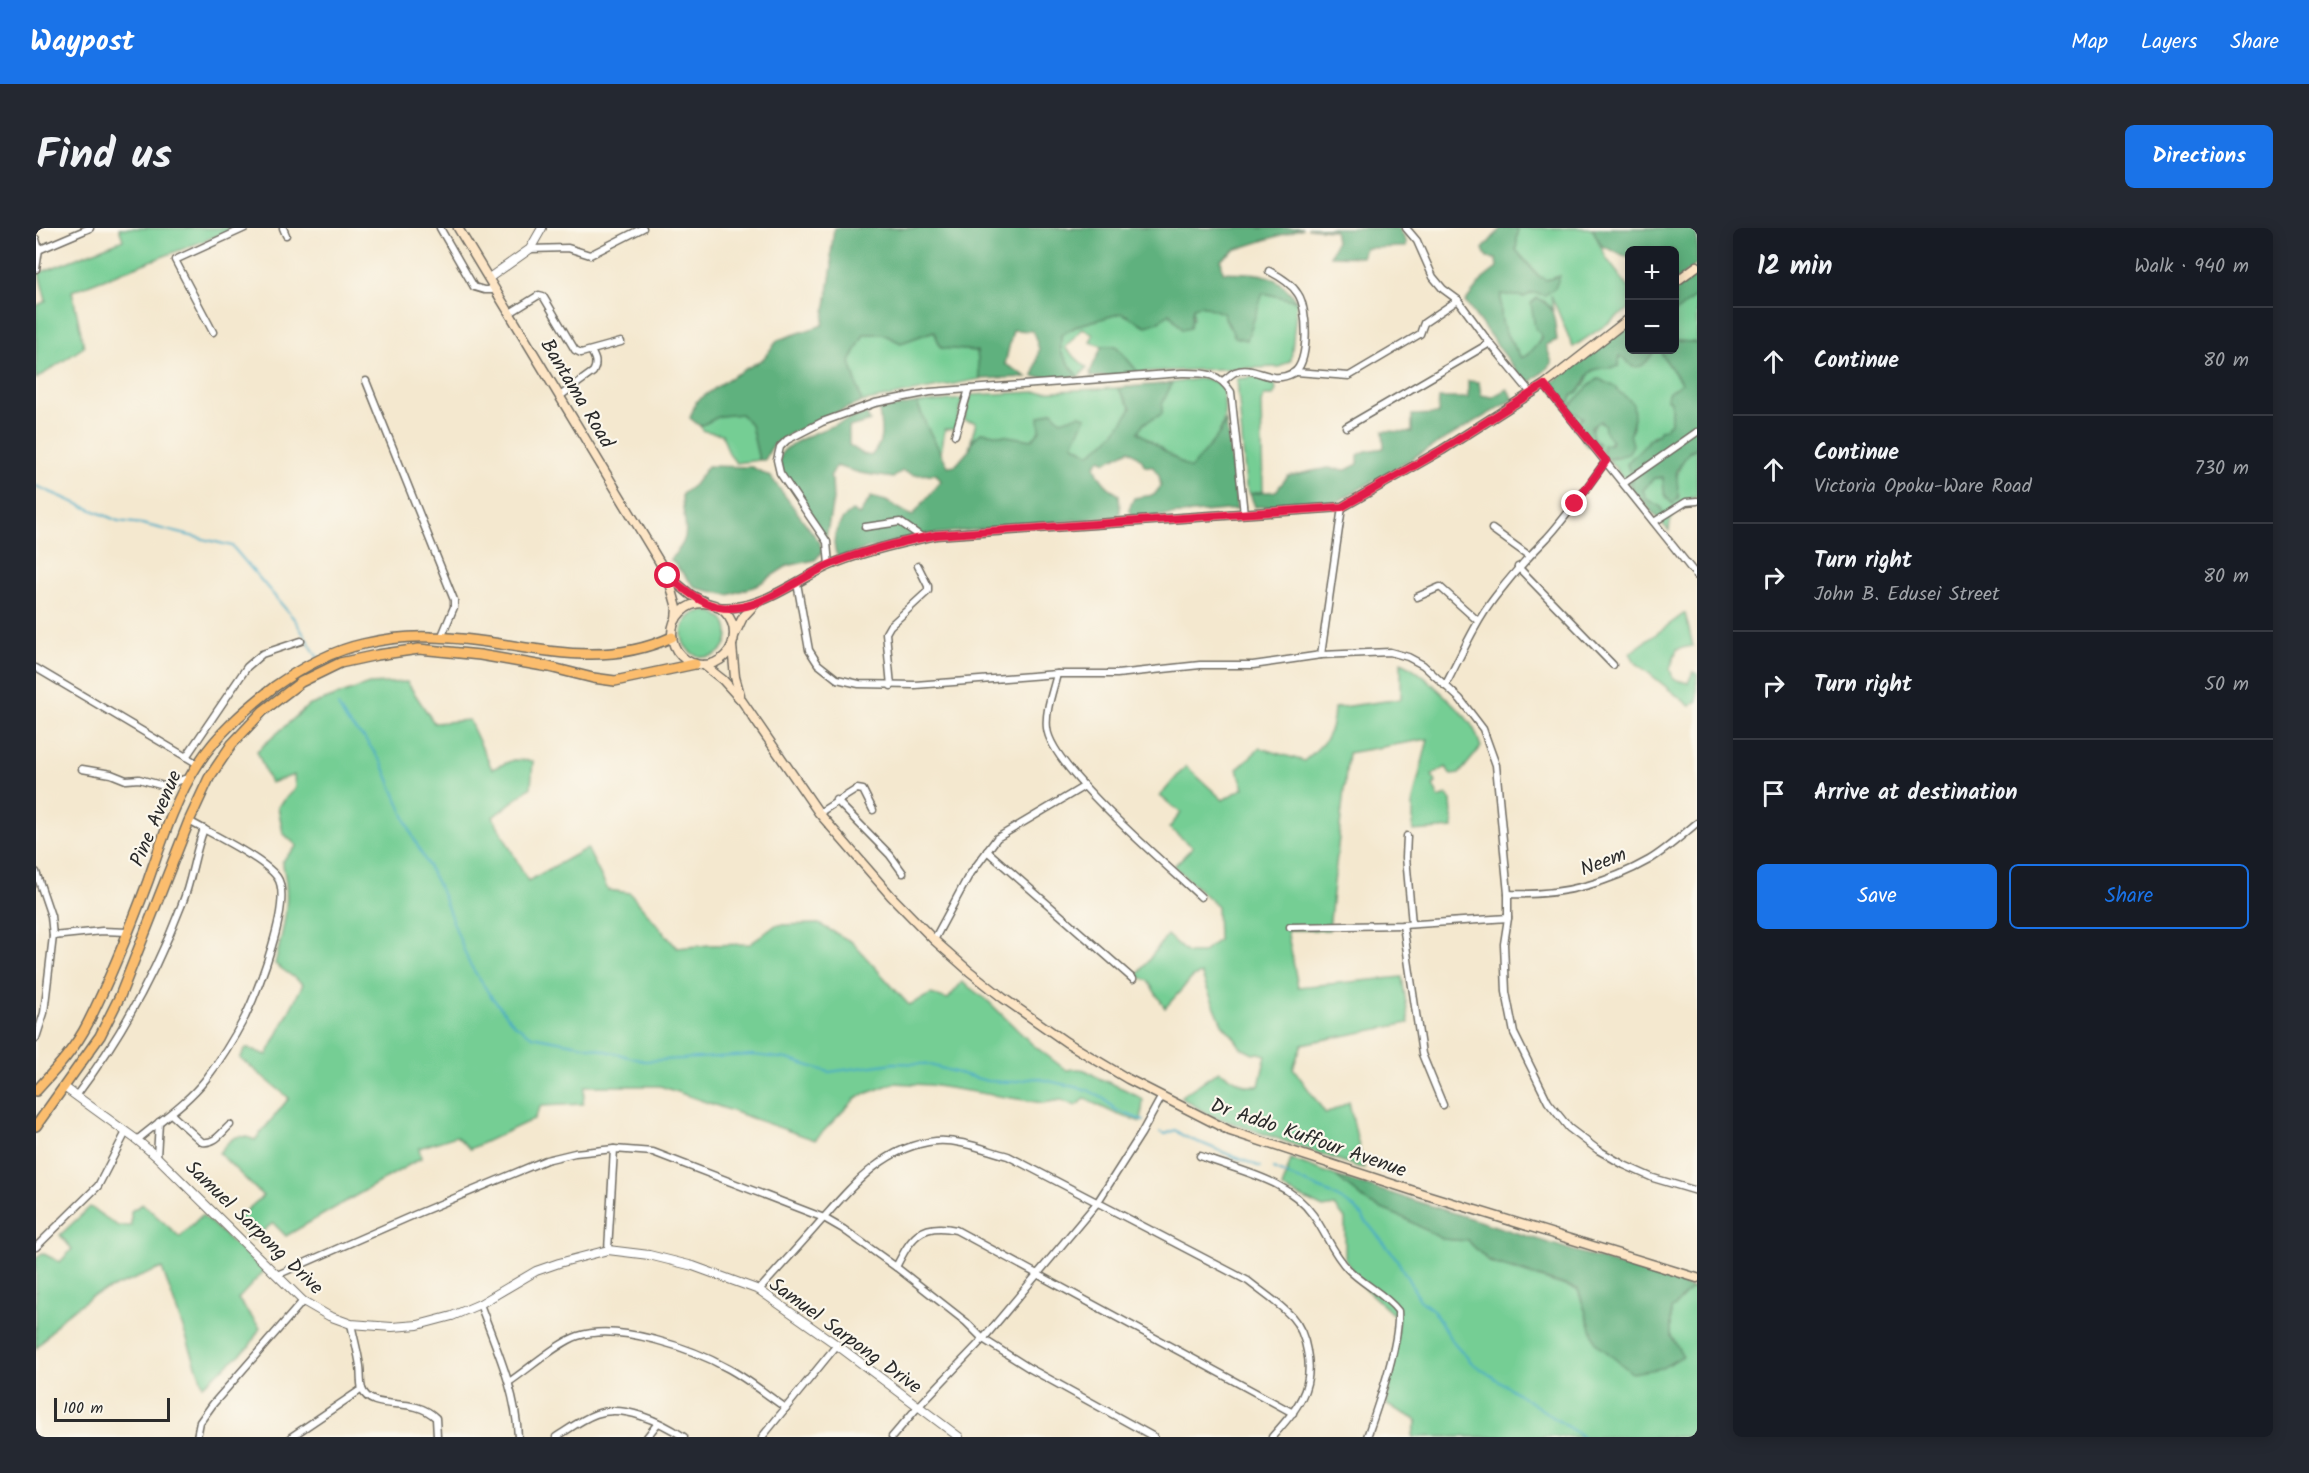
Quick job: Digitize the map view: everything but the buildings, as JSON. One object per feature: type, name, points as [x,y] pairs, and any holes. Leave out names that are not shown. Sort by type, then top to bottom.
[{"type":"main road","name":"Bantama Road","points":[[458,228],[668,576]]},
{"type":"main road","points":[[1679,279],[1697,266]]},
{"type":"main road","points":[[676,619],[683,610],[692,605],[738,608],[755,604],[829,565],[923,538],[947,534],[1342,507],[1442,450],[1544,385],[1625,321]]},
{"type":"main road","points":[[668,576],[691,595],[728,616],[733,626],[735,677],[742,701]]},
{"type":"main road","points":[[668,576],[677,608],[672,637],[677,652],[685,660],[699,665],[723,680],[742,701]]},
{"type":"main road","points":[[36,1126],[100,1036],[120,996],[189,821],[209,778],[232,744],[263,711],[301,682],[340,663],[419,649],[441,650],[549,667],[615,681],[719,661],[727,654],[743,617],[755,604]]},
{"type":"main road","name":"Pine Avenue","points":[[36,1091],[70,1052],[87,1024],[128,932],[174,811],[190,777],[225,729],[283,681],[313,662],[344,649],[414,637],[441,638],[586,656],[641,649],[672,637]]},
{"type":"main road","name":"Dr Addo Kuffour Avenue","points":[[742,701],[819,813],[849,849],[934,940],[1012,1005],[1108,1067],[1230,1131],[1420,1193],[1697,1278]]},
{"type":"street","points":[[38,250],[90,228]]},
{"type":"street","points":[[213,332],[175,260],[245,228]]},
{"type":"street","points":[[440,228],[474,287],[496,290]]},
{"type":"street","points":[[489,278],[530,249],[542,228]]},
{"type":"street","points":[[530,249],[568,248],[590,255],[643,228]]},
{"type":"street","points":[[1406,228],[1417,241],[1433,277],[1443,289],[1458,300],[1530,393]]},
{"type":"street","points":[[36,239],[38,250],[36,270]]},
{"type":"street","points":[[1269,272],[1278,275],[1299,294],[1303,306],[1305,341],[1303,362],[1296,372]]},
{"type":"street","points":[[510,313],[539,295],[543,296],[575,350],[581,353],[621,342]]},
{"type":"street","points":[[1223,381],[1235,372],[1256,372],[1272,378],[1296,372],[1349,376],[1420,333],[1425,323],[1458,300]]},
{"type":"street","points":[[1346,427],[1490,343]]},
{"type":"street","points":[[560,396],[593,372],[596,359],[591,351]]},
{"type":"street","points":[[829,565],[826,542],[780,473],[777,460],[780,447],[787,440],[822,422],[875,403],[930,392],[1182,373],[1202,373],[1223,381],[1231,392],[1244,514]]},
{"type":"street","points":[[366,381],[454,600],[454,607],[441,638]]},
{"type":"street","points":[[1544,385],[1697,576]]},
{"type":"street","points":[[955,435],[969,389]]},
{"type":"street","points":[[1624,483],[1697,432]]},
{"type":"street","points":[[1445,686],[1478,621],[1518,567],[1575,504],[1606,461]]},
{"type":"street","points":[[1654,522],[1686,502],[1697,501]]},
{"type":"street","points":[[1321,656],[1342,507]]},
{"type":"street","points":[[864,527],[900,522],[923,538]]},
{"type":"street","points":[[1492,529],[1528,555]]},
{"type":"street","points":[[891,686],[886,633],[890,626],[928,591],[928,586],[918,566]]},
{"type":"street","points":[[1518,567],[1613,665]]},
{"type":"street","points":[[797,583],[809,650],[818,664],[837,679],[859,684],[891,686],[1057,674],[1117,674],[1200,665],[1252,665],[1321,656],[1390,652],[1408,657],[1423,665],[1460,699],[1483,729],[1496,765],[1508,894],[1508,918],[1504,944],[1506,992],[1514,1034],[1548,1102],[1569,1128],[1598,1150],[1653,1178],[1697,1191]]},
{"type":"street","points":[[1417,597],[1440,587],[1478,621]]},
{"type":"street","points":[[186,757],[247,667],[257,656],[301,641]]},
{"type":"street","points":[[36,668],[198,764]]},
{"type":"street","points":[[1057,674],[1047,729],[1052,744],[1083,787],[1201,897]]},
{"type":"street","points":[[82,769],[111,774],[126,780],[139,779],[164,786],[190,777]]},
{"type":"street","points":[[934,940],[968,876],[997,838],[1083,787]]},
{"type":"street","points":[[819,813],[836,800],[857,789],[863,790],[873,810]]},
{"type":"street","points":[[836,800],[890,855],[903,873]]},
{"type":"street","points":[[137,1140],[171,1114],[206,1079],[244,1019],[266,967],[282,906],[282,890],[278,878],[247,854],[189,821]]},
{"type":"street","name":"Neem","points":[[1508,894],[1535,895],[1570,891],[1607,881],[1651,859],[1697,824]]},
{"type":"street","points":[[76,1096],[111,1047],[132,1011],[167,940],[183,902],[196,849],[204,829]]},
{"type":"street","points":[[1407,836],[1406,857],[1412,924]]},
{"type":"street","points":[[987,851],[1133,979]]},
{"type":"street","points":[[36,872],[51,916],[53,936],[44,1013],[36,1038]]},
{"type":"street","points":[[1290,927],[1403,925],[1508,918]]},
{"type":"street","points":[[1403,925],[1422,1054],[1443,1105]]},
{"type":"street","points":[[53,936],[102,931],[128,932]]},
{"type":"street","points":[[36,1010],[44,1013]]},
{"type":"street","name":"Samuel Sarpong Drive","points":[[64,1087],[147,1148],[303,1301],[329,1317],[351,1324],[392,1327],[417,1325],[453,1316],[480,1304],[536,1271],[608,1250],[649,1255],[693,1266],[759,1290],[959,1437]]},
{"type":"street","points":[[892,1437],[983,1339],[1097,1203],[1162,1096]]},
{"type":"street","points":[[171,1114],[202,1142],[213,1142],[230,1125]]},
{"type":"street","points":[[157,1157],[159,1122]]},
{"type":"street","points":[[36,1247],[98,1186],[126,1132]]},
{"type":"street","points":[[759,1290],[846,1191],[870,1169],[906,1147],[938,1141],[967,1144],[1008,1156],[1248,1281],[1278,1303],[1294,1319],[1305,1341],[1310,1366],[1304,1395],[1293,1413],[1272,1437]]},
{"type":"street","points":[[608,1250],[614,1149]]},
{"type":"street","points":[[277,1275],[546,1160],[575,1153],[614,1149],[653,1152],[824,1218],[896,1267],[966,1322],[983,1339],[1029,1368],[1154,1437]]},
{"type":"street","points":[[1200,1156],[1295,1194],[1313,1214],[1348,1269],[1398,1311],[1397,1330],[1380,1399],[1367,1437]]},
{"type":"street","points":[[896,1267],[908,1244],[916,1235],[928,1228],[942,1227],[957,1230],[1293,1413]]},
{"type":"street","points":[[197,1437],[200,1422],[213,1404],[303,1301]]},
{"type":"street","points":[[480,1304],[509,1382],[517,1418],[518,1437]]},
{"type":"street","points":[[351,1324],[360,1364],[362,1389],[368,1398],[378,1404],[405,1404],[425,1409],[436,1418],[437,1437]]},
{"type":"street","points":[[509,1382],[576,1336],[606,1332],[677,1347],[704,1357],[729,1369],[786,1408]]},
{"type":"street","points":[[762,1437],[837,1346]]},
{"type":"street","points":[[291,1437],[362,1389]]},
{"type":"street","points":[[556,1437],[602,1412],[631,1414],[658,1423],[684,1437]]},
{"type":"street","points":[[647,1437],[658,1423]]},
{"type":"green space","points":[[119,228],[228,228],[230,231],[72,291],[84,347],[36,379],[36,306],[46,301],[39,273],[123,240]]},
{"type":"green space","points":[[834,228],[1303,228],[1234,250],[1221,260],[1223,272],[1265,275],[1273,278],[1281,283],[1297,301],[1263,293],[1247,340],[1235,337],[1223,313],[1201,305],[1193,307],[1190,328],[1182,330],[1170,313],[1158,322],[1146,326],[1122,313],[1079,325],[1061,335],[1061,352],[1078,377],[1034,377],[1039,349],[1033,331],[1013,330],[1005,364],[1027,377],[980,379],[977,351],[941,348],[934,331],[901,343],[883,334],[864,334],[850,362],[862,402],[789,434],[772,447],[765,460],[759,460],[751,425],[741,414],[720,416],[700,426],[690,418],[696,402],[728,379],[763,359],[778,340],[823,325],[832,266]]},
{"type":"green space","points":[[1307,228],[1399,228],[1407,243],[1406,247],[1365,248],[1362,257],[1330,256],[1336,241],[1334,230]]},
{"type":"green space","points":[[1501,228],[1518,230],[1516,250],[1537,275],[1546,280],[1560,276],[1555,288],[1545,295],[1532,293],[1524,297],[1501,294],[1504,329],[1521,358],[1528,355],[1541,340],[1541,334],[1535,328],[1531,303],[1537,298],[1543,302],[1551,310],[1555,320],[1557,340],[1546,345],[1552,363],[1531,382],[1518,373],[1465,302],[1483,279],[1497,268],[1496,259],[1487,258],[1483,249]]},
{"type":"green space","points":[[1516,228],[1592,228],[1607,259],[1625,283],[1625,312],[1573,347],[1551,295],[1553,310],[1544,301],[1539,341],[1530,353],[1522,358],[1504,329],[1501,294],[1524,297],[1559,277],[1545,280],[1516,250],[1518,230]]},
{"type":"green space","points":[[1592,228],[1697,228],[1697,264],[1679,278],[1679,246],[1625,246],[1625,256],[1602,246]]},
{"type":"green space","points":[[1697,274],[1697,295],[1679,310],[1679,288]]},
{"type":"green space","points":[[1263,293],[1297,301],[1291,360],[1280,367],[1138,372],[1116,346],[1102,346],[1090,342],[1093,335],[1083,328],[1065,348],[1087,368],[1078,377],[1060,352],[1061,335],[1079,325],[1122,313],[1146,326],[1158,322],[1170,313],[1174,320],[1193,319],[1193,307],[1201,305],[1223,313],[1229,327]]},
{"type":"green space","points":[[1697,295],[1697,344],[1679,341],[1679,310]]},
{"type":"green space","points":[[1625,328],[1625,354],[1653,354],[1638,367],[1633,367],[1619,356],[1619,366],[1600,368],[1590,373],[1579,391],[1572,395],[1570,402],[1563,405],[1549,385]]},
{"type":"green space","points":[[934,331],[941,348],[977,351],[980,379],[862,402],[850,362],[864,334],[883,334],[901,343]]},
{"type":"green space","points":[[1679,341],[1697,344],[1697,447],[1689,452],[1676,471],[1679,497],[1673,504],[1665,495],[1663,477],[1654,478],[1643,490],[1646,499],[1661,507],[1664,515],[1658,519],[1632,489],[1630,483],[1638,470],[1629,471],[1627,464],[1649,439],[1659,434],[1660,430],[1665,429],[1671,423],[1671,401],[1667,399],[1668,393],[1682,383],[1662,355],[1679,354]]},
{"type":"green space","points":[[1102,346],[1116,346],[1138,372],[1138,375],[1091,377],[1090,372]]},
{"type":"green space","points":[[1649,354],[1662,354],[1682,384],[1673,397],[1671,424],[1660,434],[1652,436],[1631,459],[1634,469],[1638,470],[1630,482],[1632,489],[1608,459],[1618,458],[1633,428],[1633,403],[1616,387],[1599,379],[1569,407],[1583,417],[1577,422],[1563,405],[1570,402],[1572,395],[1585,385],[1590,373],[1619,356],[1633,367]]},
{"type":"green space","points":[[1255,377],[1274,381],[1276,390],[1273,396],[1264,396],[1261,403],[1263,491],[1250,494],[1246,486],[1237,379]]},
{"type":"green space","points":[[1203,378],[1216,382],[1222,387],[1223,424],[1214,441],[1190,469],[1138,432],[1144,423],[1162,414],[1161,405],[1172,383]]},
{"type":"green space","points":[[1599,379],[1616,387],[1633,403],[1634,418],[1630,434],[1633,445],[1628,454],[1608,459],[1603,454],[1603,445],[1611,444],[1612,440],[1606,434],[1604,424],[1600,421],[1591,427],[1593,438],[1599,444],[1594,449],[1586,445],[1572,425],[1583,417],[1569,407]]},
{"type":"green space","points":[[1468,381],[1479,382],[1481,395],[1492,397],[1507,389],[1514,399],[1337,502],[1255,507],[1250,494],[1276,491],[1288,476],[1328,468],[1346,470],[1358,464],[1358,455],[1384,448],[1383,431],[1412,432],[1412,415],[1438,414],[1439,398],[1468,398]]},
{"type":"green space","points":[[1172,383],[1162,405],[1162,414],[1144,423],[1138,432],[1190,469],[1220,433],[1226,420],[1237,509],[1134,518],[1129,509],[1134,498],[1154,495],[1161,486],[1159,475],[1153,467],[1145,466],[1141,459],[1129,450],[1106,462],[1100,459],[1095,465],[1104,482],[1119,495],[1120,512],[1116,516],[913,536],[838,557],[834,544],[836,532],[842,520],[852,511],[859,515],[871,497],[886,501],[912,516],[941,481],[936,474],[914,475],[902,471],[893,478],[860,473],[836,466],[830,477],[833,500],[826,538],[782,472],[781,455],[787,448],[808,436],[866,413],[870,421],[849,427],[849,445],[871,456],[880,440],[879,410],[917,403],[948,466],[956,465],[970,449],[973,440],[982,432],[1032,440],[1040,430],[1039,417],[1052,411],[1061,421],[1079,415],[1086,417],[1073,444],[1089,454],[1113,434],[1131,408],[1118,388]]},
{"type":"green space","points":[[1118,388],[1131,408],[1113,434],[1089,454],[1073,444],[1086,417],[1079,415],[1040,430],[1032,440],[982,432],[973,440],[969,449],[976,422],[964,420],[971,395]]},
{"type":"green space","points":[[963,399],[955,429],[945,429],[941,453],[917,403]]},
{"type":"green space","points":[[741,414],[751,425],[759,460],[736,463],[729,454],[722,434],[704,431],[700,426],[720,416]]},
{"type":"green space","points":[[1598,421],[1604,424],[1612,439],[1603,454],[1591,430]]},
{"type":"green space","points":[[1697,447],[1697,497],[1690,498],[1676,508],[1669,531],[1658,519],[1661,507],[1646,499],[1643,490],[1654,478],[1663,478],[1665,495],[1673,504],[1680,465]]},
{"type":"green space","points":[[708,466],[752,467],[771,477],[820,543],[822,552],[815,560],[787,566],[756,586],[729,595],[696,588],[670,559],[678,551],[685,536],[682,494],[694,485]]},
{"type":"green space","points":[[705,611],[721,618],[728,634],[721,650],[705,657],[689,650],[682,634],[689,618]]},
{"type":"green space","points":[[1685,613],[1693,646],[1677,649],[1670,669],[1673,679],[1688,683],[1693,672],[1697,673],[1697,701],[1690,706],[1635,662],[1630,653]]},
{"type":"green space","points":[[1401,662],[1429,681],[1461,713],[1474,729],[1481,747],[1459,774],[1451,775],[1446,767],[1432,775],[1436,783],[1433,785],[1439,798],[1447,795],[1451,801],[1453,828],[1413,831],[1413,800],[1428,739],[1348,753],[1329,930],[1287,930],[1298,987],[1402,977],[1409,1023],[1302,1044],[1293,1068],[1326,1114],[1349,1102],[1364,1169],[1210,1115],[1180,1097],[1219,1071],[1246,1086],[1259,1086],[1266,1055],[1253,1054],[1241,1048],[1222,1024],[1201,974],[1193,977],[1165,1008],[1148,981],[1137,976],[1167,935],[1187,953],[1202,953],[1218,940],[1217,906],[1174,866],[1193,847],[1169,828],[1181,813],[1160,796],[1186,766],[1223,800],[1244,788],[1237,769],[1260,748],[1304,761],[1326,739],[1332,726],[1334,708],[1401,699]]},
{"type":"green space","points":[[407,682],[434,723],[469,720],[492,769],[513,760],[533,761],[531,787],[493,817],[528,881],[587,848],[608,890],[630,893],[677,948],[750,944],[776,925],[819,924],[852,942],[909,1005],[931,994],[948,999],[962,982],[988,1001],[1032,1044],[1066,1070],[1085,1070],[1143,1100],[1141,1122],[1116,1114],[1085,1099],[1076,1106],[1061,1100],[1043,1103],[930,1085],[894,1083],[857,1097],[815,1140],[660,1086],[585,1086],[583,1104],[541,1106],[534,1119],[470,1149],[456,1136],[419,1148],[421,1158],[286,1236],[273,1223],[252,1240],[233,1222],[263,1196],[219,1153],[234,1138],[243,1137],[255,1140],[289,1098],[240,1058],[246,1048],[267,1055],[303,984],[275,964],[287,901],[282,861],[297,846],[283,833],[278,807],[295,788],[294,775],[270,783],[257,751],[308,706],[369,684]]},
{"type":"green space","points":[[1291,1159],[1336,1176],[1370,1204],[1404,1218],[1442,1239],[1468,1241],[1489,1262],[1578,1290],[1596,1343],[1671,1336],[1671,1310],[1692,1288],[1697,1290],[1697,1437],[1412,1437],[1417,1420],[1387,1405],[1398,1319],[1359,1283],[1345,1258],[1345,1219],[1335,1206],[1323,1208],[1282,1188]]},
{"type":"green space","points":[[1336,1176],[1692,1288],[1671,1310],[1671,1336],[1683,1356],[1662,1368],[1632,1373],[1596,1343],[1578,1289],[1489,1261],[1468,1241],[1442,1239],[1404,1218],[1370,1204]]},
{"type":"green space","points":[[143,1204],[180,1237],[202,1215],[264,1271],[238,1299],[260,1328],[249,1347],[203,1385],[162,1268],[92,1296],[62,1318],[36,1349],[36,1259],[42,1253],[60,1262],[72,1249],[60,1235],[90,1207],[118,1226],[131,1226],[131,1211]]},
{"type":"waterway","points":[[36,486],[118,521],[142,524],[232,546],[295,620],[318,658]]},
{"type":"waterway","points":[[338,706],[348,723],[365,739],[382,763],[413,837],[441,891],[469,963],[490,995],[514,1024],[532,1036],[595,1048],[644,1061],[753,1055],[787,1059],[829,1072],[894,1063],[926,1064],[987,1081],[1011,1082],[1036,1078],[1088,1090],[1104,1099],[1116,1110],[1144,1121]]},
{"type":"waterway","points":[[1160,1132],[1166,1134],[1175,1130],[1190,1139],[1261,1167]]},
{"type":"waterway","points":[[1273,1169],[1330,1193],[1355,1208],[1396,1258],[1420,1300],[1433,1310],[1450,1338],[1472,1363],[1583,1437]]},
{"type":"route","points":[[668,576],[691,595],[708,604],[738,608],[755,604],[829,565],[900,543],[936,535],[1342,507],[1442,450],[1544,385],[1606,461],[1575,504]]}]
